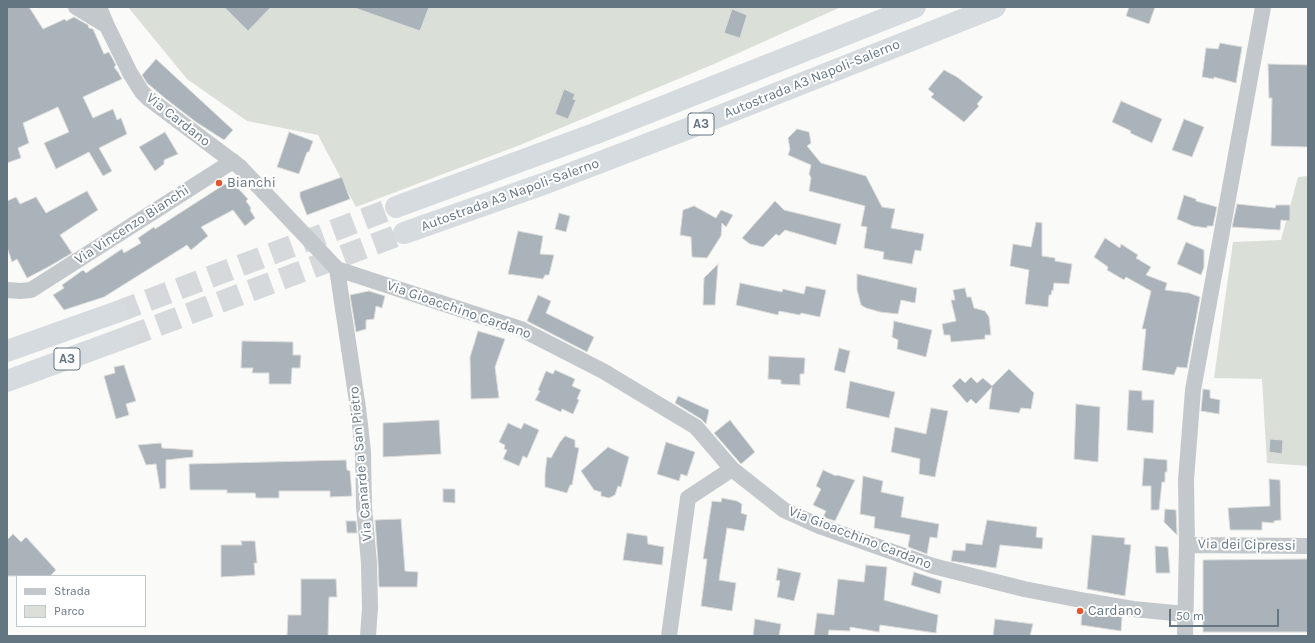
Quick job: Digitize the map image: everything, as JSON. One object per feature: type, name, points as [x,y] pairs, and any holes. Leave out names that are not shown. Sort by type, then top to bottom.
[{"type":"highway","name":"Autostrada A3 Napoli-Salerno","points":[[396,207],[594,134],[915,7]]},
{"type":"highway","name":"Autostrada A3 Napoli-Salerno","points":[[404,233],[546,183],[995,7]]},
{"type":"highway","name":"A3","points":[[7,351],[118,312]]},
{"type":"highway","points":[[7,338],[50,336]]},
{"type":"highway","name":"A3","points":[[7,381],[127,337]]},
{"type":"street","points":[[76,7],[107,26]]},
{"type":"street","name":"Via Cardano","points":[[99,7],[130,73],[142,92],[233,161],[250,176],[337,269]]},
{"type":"street","points":[[1185,636],[1187,545],[1186,480],[1193,390],[1263,7]]},
{"type":"street","name":"Via Vincenzo Bianchi","points":[[7,290],[31,290],[233,161]]},
{"type":"street","name":"Via Gioacchino Cardano","points":[[337,269],[521,329],[603,371],[696,427],[732,469],[784,510],[819,526],[933,566],[1024,588],[1133,609],[1185,614]]},
{"type":"street","name":"Via Canarde a San Pietro","points":[[337,269],[363,451],[364,507],[370,563],[370,608],[368,636]]},
{"type":"street","points":[[669,636],[688,498],[732,469]]},
{"type":"street","name":"Via dei Cipressi","points":[[1187,545],[1308,546]]},
{"type":"green space","points":[[128,7],[841,7],[714,64],[520,145],[356,207],[318,135],[247,121],[187,79]]},
{"type":"green space","points":[[1308,176],[1308,466],[1267,463],[1262,379],[1214,378],[1233,242],[1281,240],[1298,177]]},
{"type":"building","points":[[7,7],[29,7],[43,29],[65,19],[66,21],[74,17],[88,25],[89,28],[93,29],[104,54],[109,52],[116,65],[114,67],[122,79],[83,97],[93,118],[113,109],[117,120],[121,118],[127,134],[99,148],[112,171],[103,176],[89,152],[56,169],[44,143],[69,132],[58,107],[23,123],[29,143],[18,148],[21,158],[7,163]]},
{"type":"building","points":[[224,7],[271,7],[248,31]]},
{"type":"building","points":[[355,7],[429,7],[420,31]]},
{"type":"building","points":[[1129,7],[1155,7],[1149,24],[1126,16]]},
{"type":"building","points":[[732,9],[747,15],[740,38],[724,33]]},
{"type":"building","points":[[1220,43],[1242,47],[1236,83],[1214,77],[1214,79],[1202,77],[1206,48],[1218,49]]},
{"type":"building","points":[[156,59],[233,130],[224,140],[196,122],[147,83],[142,75]]},
{"type":"building","points":[[1268,64],[1308,65],[1308,147],[1271,146],[1272,98],[1269,98]]},
{"type":"building","points":[[944,70],[957,77],[983,97],[977,104],[979,106],[964,122],[931,97],[934,94],[928,89]]},
{"type":"building","points":[[564,89],[575,94],[573,99],[576,100],[568,119],[555,114]]},
{"type":"building","points":[[1121,101],[1162,119],[1152,143],[1130,133],[1131,131],[1112,122]]},
{"type":"building","points":[[1184,119],[1204,127],[1192,157],[1172,150]]},
{"type":"building","points":[[797,129],[809,132],[811,143],[807,146],[821,163],[866,176],[882,207],[895,209],[891,228],[924,234],[921,251],[915,250],[912,264],[883,259],[884,252],[864,248],[867,227],[861,226],[865,206],[809,191],[811,178],[809,174],[811,165],[788,155],[790,149],[788,138]]},
{"type":"building","points":[[165,132],[178,154],[164,160],[164,164],[155,171],[139,147]]},
{"type":"building","points":[[289,132],[313,141],[309,152],[307,152],[299,174],[277,167]]},
{"type":"building","points":[[342,177],[350,199],[307,215],[300,197],[300,192]]},
{"type":"building","points":[[225,184],[229,188],[235,185],[248,199],[246,201],[255,218],[245,226],[233,210],[201,227],[208,236],[191,250],[187,245],[104,297],[64,310],[53,295],[64,288],[62,285],[83,270],[86,273],[122,249],[124,253],[141,243],[138,238],[154,227],[155,229]]},
{"type":"building","points":[[87,191],[98,210],[60,235],[72,253],[27,278],[17,259],[12,262],[7,247],[7,201],[16,197],[20,204],[36,197],[46,213]]},
{"type":"building","points":[[1184,195],[1196,199],[1196,201],[1217,207],[1213,226],[1207,226],[1207,228],[1193,226],[1177,219]]},
{"type":"building","points":[[775,201],[784,210],[841,224],[836,245],[785,230],[779,236],[776,234],[763,247],[750,244],[742,238]]},
{"type":"building","points":[[1237,204],[1275,208],[1276,205],[1290,205],[1290,221],[1281,220],[1280,230],[1232,227]]},
{"type":"building","points":[[694,206],[716,218],[721,210],[733,215],[726,227],[722,223],[721,236],[707,258],[692,257],[691,237],[680,235],[683,210]]},
{"type":"building","points":[[559,213],[570,216],[566,232],[555,229]]},
{"type":"building","points":[[1036,222],[1042,223],[1042,256],[1055,258],[1055,261],[1072,264],[1069,284],[1054,283],[1053,291],[1052,290],[1051,295],[1049,295],[1048,307],[1025,304],[1029,270],[1010,266],[1013,244],[1031,247]]},
{"type":"building","points":[[518,231],[543,236],[540,254],[554,255],[549,275],[545,275],[543,279],[508,274]]},
{"type":"building","points":[[1105,238],[1120,248],[1121,244],[1138,255],[1136,258],[1151,267],[1146,275],[1167,283],[1165,290],[1189,293],[1200,297],[1187,368],[1177,367],[1174,375],[1142,370],[1146,329],[1142,329],[1151,291],[1126,277],[1124,280],[1107,270],[1108,267],[1094,257]]},
{"type":"building","points":[[1186,242],[1204,250],[1204,267],[1201,275],[1177,264]]},
{"type":"building","points":[[718,264],[715,305],[703,305],[704,278]]},
{"type":"building","points":[[857,274],[917,288],[915,303],[901,300],[898,314],[880,312],[866,308],[861,305],[857,290]]},
{"type":"building","points":[[740,283],[782,292],[783,289],[804,294],[806,286],[826,290],[820,317],[801,313],[800,315],[779,311],[778,315],[736,305]]},
{"type":"building","points":[[965,288],[967,297],[971,297],[974,308],[985,311],[989,317],[991,335],[985,335],[985,339],[951,342],[950,335],[944,335],[942,324],[956,321],[951,300],[955,300],[953,290]]},
{"type":"building","points":[[369,291],[385,296],[382,308],[376,306],[374,319],[366,320],[366,329],[356,332],[350,295]]},
{"type":"building","points":[[538,295],[551,301],[546,313],[594,337],[587,352],[527,321]]},
{"type":"building","points":[[894,321],[932,330],[926,357],[897,349],[898,340],[892,337]]},
{"type":"building","points":[[478,331],[505,339],[495,367],[499,398],[471,399],[470,357]]},
{"type":"building","points":[[242,341],[293,342],[293,355],[301,355],[300,368],[292,368],[291,384],[269,384],[269,373],[252,373],[253,368],[241,368]]},
{"type":"building","points":[[839,348],[850,351],[845,373],[834,370]]},
{"type":"building","points":[[769,356],[805,358],[804,374],[800,374],[800,385],[781,384],[781,380],[768,379]]},
{"type":"building","points":[[124,365],[136,401],[126,404],[129,415],[116,419],[104,376],[115,373],[114,367]]},
{"type":"building","points":[[1009,369],[1034,393],[1031,409],[1021,408],[1019,413],[989,409],[992,387],[976,404],[971,399],[967,403],[952,386],[960,378],[965,383],[971,377],[977,383],[983,378],[992,386]]},
{"type":"building","points":[[555,370],[575,379],[572,386],[581,390],[577,399],[579,400],[573,414],[562,409],[561,412],[535,400],[540,391],[538,390],[546,371],[553,374]]},
{"type":"building","points":[[850,381],[895,392],[889,418],[846,408]]},
{"type":"building","points":[[1203,389],[1210,390],[1210,398],[1220,400],[1219,414],[1201,411]]},
{"type":"building","points":[[1129,390],[1142,391],[1142,400],[1154,400],[1153,433],[1127,430]]},
{"type":"building","points":[[678,396],[709,410],[706,424],[701,419],[675,403]]},
{"type":"building","points":[[1076,404],[1100,407],[1098,462],[1074,459]]},
{"type":"building","points":[[931,408],[948,411],[935,477],[919,474],[920,459],[891,452],[895,427],[926,434]]},
{"type":"building","points":[[439,420],[441,454],[383,457],[383,423]]},
{"type":"building","points":[[730,420],[755,452],[741,464],[714,433]]},
{"type":"building","points":[[508,423],[521,429],[524,423],[539,430],[527,458],[523,456],[519,466],[503,459],[507,450],[504,449],[505,445],[499,442]]},
{"type":"building","points":[[565,436],[575,440],[575,447],[579,448],[572,485],[570,485],[567,493],[545,487],[547,457],[551,458]]},
{"type":"building","points":[[1270,439],[1283,440],[1282,454],[1269,452]]},
{"type":"building","points":[[666,442],[695,452],[687,476],[681,474],[679,481],[657,474]]},
{"type":"building","points":[[161,443],[162,448],[193,450],[193,457],[166,460],[166,488],[160,489],[156,464],[146,465],[138,445]]},
{"type":"building","points":[[608,447],[629,457],[621,487],[618,486],[615,495],[609,498],[601,496],[601,492],[594,490],[581,471]]},
{"type":"building","points":[[1144,458],[1167,460],[1167,472],[1165,472],[1165,482],[1162,482],[1159,510],[1151,510],[1151,486],[1142,486]]},
{"type":"building","points":[[346,460],[347,470],[350,471],[352,496],[330,497],[330,491],[279,491],[279,498],[256,498],[255,493],[227,493],[227,490],[190,490],[189,464]]},
{"type":"building","points":[[823,470],[836,476],[855,480],[835,521],[823,517],[826,511],[813,505],[821,489],[816,486]]},
{"type":"building","points":[[863,476],[883,481],[881,492],[904,497],[901,517],[939,524],[937,538],[930,537],[927,554],[908,547],[910,535],[874,528],[875,517],[860,514]]},
{"type":"building","points":[[1269,479],[1280,480],[1281,520],[1274,521],[1274,523],[1262,522],[1262,530],[1230,530],[1228,508],[1270,506]]},
{"type":"building","points":[[443,489],[455,489],[455,503],[443,502]]},
{"type":"building","points":[[722,498],[737,501],[742,504],[741,513],[747,515],[744,531],[727,528],[719,580],[736,583],[732,611],[701,606],[707,559],[703,559],[712,501],[721,502]]},
{"type":"building","points":[[1165,509],[1176,510],[1177,535],[1164,522]]},
{"type":"building","points":[[401,519],[405,571],[418,572],[417,587],[379,587],[375,520]]},
{"type":"building","points":[[987,520],[1037,527],[1036,537],[1043,538],[1042,549],[1000,545],[996,568],[951,561],[953,550],[965,551],[966,543],[982,545]]},
{"type":"building","points":[[346,521],[356,521],[357,533],[347,533]]},
{"type":"building","points":[[627,533],[647,536],[648,544],[664,547],[662,565],[623,560]]},
{"type":"building","points":[[13,534],[21,542],[26,537],[56,570],[51,575],[7,576],[7,540]]},
{"type":"building","points":[[1092,535],[1125,538],[1124,544],[1131,545],[1125,596],[1087,589]]},
{"type":"building","points":[[241,541],[255,541],[257,563],[254,563],[255,575],[221,577],[221,545],[242,545]]},
{"type":"building","points":[[1155,546],[1168,547],[1170,573],[1156,573]]},
{"type":"building","points":[[1308,559],[1308,632],[1203,632],[1203,560]]},
{"type":"building","points":[[866,565],[887,567],[884,600],[938,615],[936,633],[880,625],[879,632],[850,627],[850,631],[829,630],[828,636],[814,636],[817,613],[834,615],[838,579],[864,582]]},
{"type":"building","points":[[778,568],[801,573],[794,601],[777,597],[780,581],[776,580]]},
{"type":"building","points":[[914,572],[942,581],[940,594],[911,585]]},
{"type":"building","points":[[301,579],[336,579],[337,597],[329,597],[328,636],[287,636],[288,615],[301,615]]},
{"type":"building","points":[[1082,610],[1122,617],[1121,631],[1081,625]]},
{"type":"building","points":[[755,619],[781,624],[779,636],[753,636]]},
{"type":"building","points":[[995,619],[1033,624],[1030,636],[993,636]]},
{"type":"tunnel","points":[[117,312],[396,207]]},
{"type":"tunnel","points":[[127,337],[404,233]]},
{"type":"place","name":"Bianchi","points":[[219,183]]},
{"type":"place","name":"Cardano","points":[[1080,611]]}]
